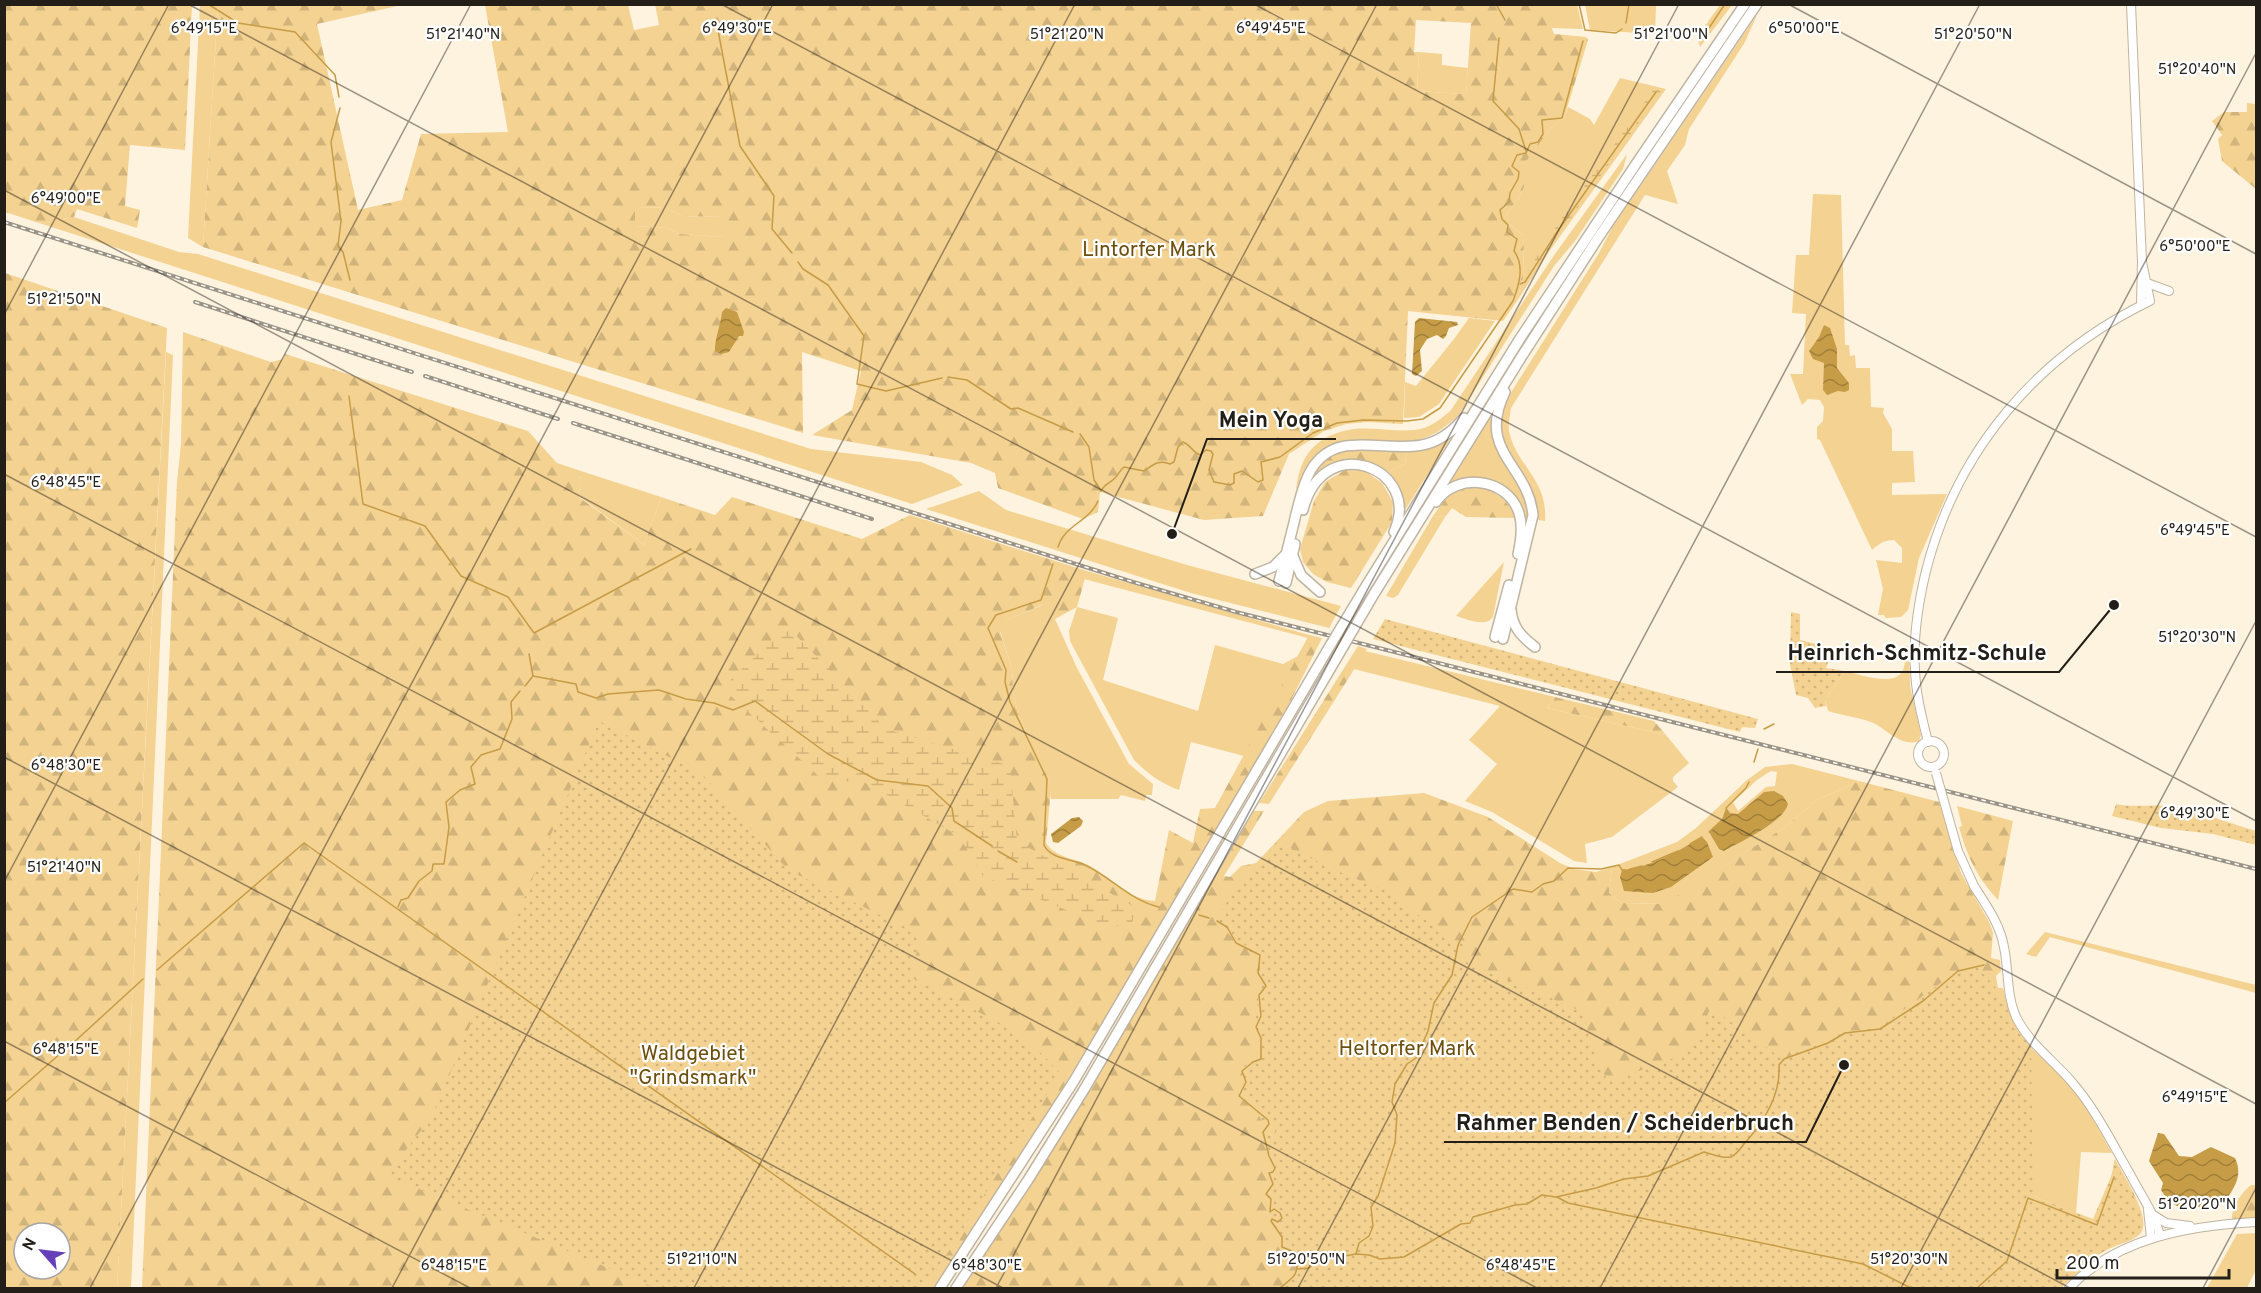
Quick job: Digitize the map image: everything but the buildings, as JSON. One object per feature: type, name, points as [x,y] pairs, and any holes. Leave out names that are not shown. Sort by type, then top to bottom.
[{"type":"highway","points":[[940,1288],[1074,1081],[1331,644],[1481,398],[1629,173],[1745,4]]},
{"type":"highway","points":[[956,1288],[1028,1180],[1085,1088],[1414,529],[1598,237],[1757,4]]},
{"type":"highway","points":[[1414,529],[1421,525],[1440,496],[1449,489],[1468,482],[1483,482],[1495,486],[1513,501],[1518,512],[1521,535],[1499,638],[1511,604],[1533,515],[1532,501],[1526,487],[1504,456],[1498,443],[1496,426],[1500,403],[1522,363],[1522,356]]},
{"type":"highway","points":[[1282,582],[1304,484],[1317,460],[1327,451],[1341,446],[1357,444],[1406,446],[1433,442],[1458,426],[1481,398]]},
{"type":"highway","points":[[1255,574],[1273,567],[1289,554],[1304,506],[1319,478],[1330,470],[1346,464],[1362,465],[1386,477],[1398,498],[1400,510],[1398,525],[1369,574],[1363,591]]},
{"type":"highway","points":[[1289,554],[1301,575],[1320,592]]},
{"type":"highway","points":[[1511,604],[1514,626],[1535,647]]},
{"type":"main road","points":[[2131,4],[2142,262],[2141,305]]},
{"type":"main road","points":[[1928,742],[1916,683],[1914,647],[1917,615],[1936,536],[1968,464],[2006,412],[2046,370],[2085,338],[2150,301],[2142,262]]},
{"type":"main road","points":[[2147,283],[2169,291]]},
{"type":"main road","points":[[1928,742],[1936,742],[1944,751],[1943,759],[1935,770],[1924,766],[1918,758],[1919,749],[1928,742]]},
{"type":"main road","points":[[1935,770],[1958,851],[1974,886],[1990,910],[2002,936],[2010,997],[2018,1020],[2033,1043],[2080,1092],[2114,1146],[2148,1208],[2166,1223],[2196,1227]]},
{"type":"main road","points":[[2148,1208],[2151,1238]]},
{"type":"main road","points":[[2155,1216],[2160,1235]]},
{"type":"main road","points":[[2069,1288],[2113,1254],[2151,1238],[2196,1227],[2256,1222]]},
{"type":"green space","name":"Lintorfer Mark","points":[[655,4],[1543,4],[1554,34],[1586,37],[1588,40],[1564,118],[1551,128],[1524,165],[1524,187],[1506,215],[1509,224],[1524,236],[1523,278],[1517,301],[1503,321],[1408,311],[1403,424],[1367,422],[1346,424],[1324,431],[1289,454],[1263,516],[1204,520],[1100,492],[1098,512],[1083,519],[998,488],[995,473],[971,463],[812,435],[852,410],[861,371],[802,352],[803,433],[203,247],[218,5],[402,5],[317,24],[358,210],[402,200],[421,134],[508,132],[485,5],[628,5],[634,30],[659,25]],"holes":[[[1416,20],[1471,23],[1466,94],[1417,91],[1419,52],[1414,52]],[[635,207],[667,208],[682,216],[723,217],[724,237],[680,234],[667,228],[635,226]]]},
{"type":"green space","points":[[4,5],[192,5],[185,150],[130,145],[125,206],[140,210],[137,228],[77,209],[74,217],[39,223],[5,212]]},
{"type":"green space","points":[[200,5],[218,5],[203,247],[188,238]]},
{"type":"green space","points":[[1543,5],[1577,5],[1583,29],[1551,28]]},
{"type":"green space","points":[[1585,5],[1656,5],[1655,34],[1590,30]]},
{"type":"green space","points":[[1720,5],[1732,5],[1700,47],[1697,37]]},
{"type":"green space","points":[[1757,15],[1745,42],[1689,129],[1685,145],[1667,171],[1678,204],[1645,195],[1511,408],[1509,431],[1513,443],[1537,483],[1545,506],[1545,521],[1538,520],[1537,504],[1528,481],[1506,449],[1501,424],[1505,402],[1599,253],[1613,226]]},
{"type":"green space","points":[[1419,52],[1442,54],[1442,65],[1468,68],[1466,94],[1417,91]]},
{"type":"green space","points":[[1620,78],[1666,89],[1548,253],[1517,301],[1523,278],[1524,236],[1509,224],[1506,215],[1524,187],[1524,165],[1551,128],[1564,118],[1568,107],[1590,119],[1594,125]]},
{"type":"green space","points":[[1654,89],[1661,91],[1525,282],[1527,272],[1563,216]]},
{"type":"green space","points":[[2247,103],[2256,104],[2256,189],[2222,161],[2218,139],[2222,135],[2212,121],[2224,112],[2247,112]]},
{"type":"green space","points":[[1627,154],[1623,169],[1575,241],[1554,266],[1458,416],[1436,433],[1417,440],[1357,440],[1332,445],[1321,451],[1308,464],[1296,490],[1301,466],[1306,456],[1320,441],[1329,436],[1354,429],[1420,429],[1434,423],[1451,410],[1555,254]]},
{"type":"green space","points":[[1813,194],[1841,195],[1845,345],[1849,345],[1850,356],[1855,355],[1856,368],[1870,368],[1871,407],[1884,408],[1883,413],[1892,429],[1892,451],[1913,451],[1915,482],[1892,483],[1892,495],[1947,494],[1919,558],[1908,610],[1901,617],[1886,618],[1884,615],[1878,615],[1883,589],[1876,560],[1902,563],[1902,548],[1894,540],[1890,540],[1872,550],[1820,440],[1817,439],[1817,427],[1823,421],[1824,407],[1820,400],[1808,399],[1802,405],[1790,374],[1803,374],[1806,314],[1792,313],[1796,255],[1809,255]]},
{"type":"green space","points":[[635,207],[667,208],[682,216],[724,217],[724,237],[680,234],[667,228],[635,226]]},
{"type":"green space","points":[[74,217],[179,252],[198,254],[811,449],[921,462],[952,475],[963,485],[912,504],[39,223]]},
{"type":"green space","points":[[5,273],[167,328],[117,1288],[5,1288]]},
{"type":"green space","points":[[1469,318],[1495,321],[1439,404],[1419,417],[1404,418],[1405,382],[1416,386]]},
{"type":"green space","points":[[183,332],[271,362],[283,359],[285,354],[528,431],[557,463],[581,471],[579,497],[644,545],[661,497],[715,515],[732,497],[862,539],[910,515],[1087,571],[1077,607],[1055,619],[1042,605],[1009,619],[1000,632],[1012,669],[1018,714],[1027,740],[1049,779],[1051,789],[1046,843],[1059,854],[1088,865],[1128,892],[1145,900],[1155,901],[1169,830],[1193,843],[1200,809],[1215,808],[1309,635],[1322,638],[1287,708],[1123,989],[1013,1170],[935,1288],[142,1288],[177,482],[181,444]]},
{"type":"green space","points":[[166,352],[173,355],[131,1288],[117,1288]]},
{"type":"green space","points":[[1494,411],[1493,433],[1497,450],[1529,504],[1529,520],[1524,520],[1507,495],[1494,482],[1476,480],[1446,487]]},
{"type":"green space","points":[[1454,433],[1403,513],[1403,498],[1389,472],[1405,464],[1407,450]]},
{"type":"green space","points":[[1343,449],[1407,450],[1405,464],[1389,472],[1370,463],[1345,461],[1317,473],[1317,468],[1329,455]]},
{"type":"green space","points":[[1345,470],[1365,471],[1382,483],[1393,502],[1392,522],[1351,588],[1327,582],[1313,574],[1303,562],[1300,549],[1314,501],[1325,482]]},
{"type":"green space","points":[[581,471],[661,497],[644,545],[579,496]]},
{"type":"green space","points":[[1481,487],[1502,498],[1515,518],[1466,517],[1452,508],[1445,517],[1433,516],[1452,494],[1464,489]]},
{"type":"green space","points":[[979,491],[1006,510],[1187,565],[1341,606],[1329,628],[1191,593],[926,509]]},
{"type":"green space","points":[[1433,516],[1445,517],[1398,595],[1393,598],[1386,596]]},
{"type":"green space","points":[[1504,562],[1493,617],[1481,622],[1456,616]]},
{"type":"green space","points":[[1087,571],[1309,635],[1308,638],[1084,579]]},
{"type":"green space","points":[[1043,605],[1055,619],[1076,666],[1129,764],[1153,784],[1152,795],[1146,795],[1145,801],[1121,795],[1118,799],[1051,799],[1049,779],[1027,740],[1018,714],[1012,669],[1000,631],[1009,619]]},
{"type":"green space","points":[[1077,607],[1118,618],[1103,680],[1198,711],[1215,645],[1283,664],[1298,656],[1244,756],[1191,742],[1179,790],[1155,778],[1134,760],[1070,641],[1069,631]]},
{"type":"green space","points":[[1791,612],[1800,614],[1800,640],[1833,648],[1826,668],[1845,671],[1825,700],[1826,706],[1815,708],[1808,698],[1796,695],[1790,664]]},
{"type":"green space","points":[[1385,619],[1758,719],[1755,728],[1742,727],[1740,732],[1373,639]]},
{"type":"green space","points":[[787,626],[886,729],[1010,766],[1017,841],[1135,907],[1132,926],[1105,926],[983,876],[959,836],[864,782],[824,781],[722,688]]},
{"type":"green space","points":[[1358,646],[1367,649],[1269,804],[1259,803]]},
{"type":"green space","points":[[1905,646],[1909,646],[1910,686],[1921,735],[1919,741],[1906,742],[1871,722],[1828,711],[1825,700],[1845,671],[1867,677],[1893,678],[1899,675],[1904,668]]},
{"type":"green space","points":[[1365,651],[1555,697],[1547,708],[1666,735],[1689,763],[1673,777],[1678,787],[1612,837],[1585,844],[1587,863],[1574,861],[1492,812],[1465,801],[1497,764],[1469,740],[1500,706],[1354,669]]},
{"type":"green space","points":[[1555,697],[1654,721],[1666,735],[1547,708]]},
{"type":"green space","name":"Waldgebiet \"Grindsmark\"","points":[[599,721],[702,774],[788,870],[923,936],[908,976],[998,1022],[1042,1054],[1060,1073],[924,1288],[656,1288],[386,1175],[431,1118]]},
{"type":"green space","points":[[1792,764],[1859,781],[1817,800],[1785,827],[1665,904],[1621,903],[1609,893],[1612,867],[1677,842],[1765,767]],"holes":[[[1771,771],[1777,772],[1775,786],[1766,787],[1738,811],[1733,802],[1757,780]]]},
{"type":"green space","name":"Heltorfer Mark","points":[[1859,781],[1939,802],[1961,873],[1989,922],[1993,932],[1991,958],[2000,960],[2001,971],[1996,976],[1998,988],[2003,988],[2009,1012],[2030,1195],[2095,1220],[2110,1182],[2115,1159],[2138,1203],[2143,1221],[2142,1232],[2131,1240],[2097,1255],[2057,1288],[961,1288],[1074,1111],[1253,811],[1264,811],[1224,876],[1230,877],[1241,866],[1256,863],[1304,812],[1328,801],[1424,793],[1488,817],[1560,863],[1574,869],[1596,872],[1612,867],[1609,893],[1621,903],[1664,904],[1785,827],[1817,800]]},
{"type":"green space","points":[[2116,804],[2169,806],[2202,814],[2256,831],[2256,845],[2213,834],[2161,828],[2112,816]]},
{"type":"green space","points":[[1957,806],[2013,821],[1998,900],[1978,875],[1969,857],[1959,827],[1962,826]]},
{"type":"green space","points":[[1277,841],[1332,869],[1384,890],[1450,938],[1463,944],[1459,959],[1583,1012],[1594,1053],[1606,1078],[1612,1081],[1682,1055],[1700,1040],[1710,1007],[1784,1060],[1845,1032],[1878,1028],[1959,970],[1977,967],[1996,988],[2031,1042],[2033,1198],[2093,1219],[2113,1172],[2114,1160],[2126,1183],[2127,1181],[2143,1219],[2140,1233],[2098,1254],[2061,1288],[1280,1288],[1299,1268],[1295,1260],[1296,1252],[1282,1246],[1279,1233],[1271,1223],[1269,1200],[1266,1193],[1272,1183],[1269,1173],[1273,1165],[1267,1154],[1268,1146],[1263,1137],[1276,1132],[1271,1123],[1263,1123],[1256,1110],[1239,1095],[1244,1082],[1241,1067],[1250,1063],[1259,1054],[1255,1025],[1259,992],[1264,981],[1260,970],[1260,958],[1214,921],[1235,891]]},
{"type":"green space","points":[[2045,932],[2256,985],[2256,993],[2050,937],[2036,957],[2026,954]]},
{"type":"green space","points":[[2029,1046],[2071,1085],[2084,1103],[2112,1153],[2081,1152],[2076,1213],[2030,1195]]},
{"type":"green space","points":[[2251,1185],[2256,1185],[2256,1218],[2232,1219],[2238,1200]]},
{"type":"green space","points":[[2256,1233],[2256,1270],[2247,1288],[2207,1288],[2237,1234]]},
{"type":"water","points":[[726,308],[737,312],[744,332],[729,352],[721,354],[715,351],[715,347],[722,312]]},
{"type":"water","points":[[1419,318],[1457,322],[1458,325],[1449,328],[1443,339],[1437,335],[1427,339],[1420,350],[1422,371],[1416,376],[1412,374],[1415,322]]},
{"type":"water","points":[[1824,325],[1830,328],[1837,349],[1837,368],[1849,383],[1849,390],[1845,392],[1838,391],[1827,395],[1823,390],[1824,363],[1813,359],[1809,351]]},
{"type":"water","points":[[1774,791],[1783,796],[1788,804],[1779,818],[1724,851],[1719,849],[1709,832],[1723,820],[1726,807],[1730,813],[1738,814],[1764,792]]},
{"type":"water","points":[[1079,817],[1083,821],[1081,826],[1058,843],[1053,842],[1051,834],[1072,818]]},
{"type":"water","points":[[1702,837],[1707,842],[1713,857],[1671,887],[1653,893],[1624,891],[1620,877],[1622,870],[1653,862]]},
{"type":"water","points":[[2158,1133],[2164,1134],[2179,1156],[2192,1157],[2211,1147],[2235,1158],[2238,1178],[2228,1197],[2191,1208],[2175,1205],[2168,1199],[2161,1190],[2163,1183],[2149,1161]]},
{"type":"waterway","points":[[208,4],[238,23],[295,32],[335,75],[339,97]]},
{"type":"waterway","points":[[1496,4],[1505,20]]},
{"type":"waterway","points":[[1579,4],[1585,30],[1616,33],[1622,29]]},
{"type":"waterway","points":[[1626,23],[1629,4]]},
{"type":"waterway","points":[[1705,34],[1725,4]]},
{"type":"waterway","points":[[717,25],[740,146],[774,196],[772,229],[792,253]]},
{"type":"waterway","points":[[1499,38],[1493,101],[1519,129],[1526,151]]},
{"type":"waterway","points":[[1080,434],[1089,447],[1094,480],[1101,491],[1124,467],[1144,471],[1159,462],[1170,464],[1174,462],[1178,447],[1183,442],[1200,455],[1206,450],[1211,451],[1213,454],[1209,470],[1214,482],[1230,485],[1234,483],[1234,474],[1242,471],[1258,482],[1263,480],[1261,462],[1280,457],[1313,433],[1337,423],[1423,419],[1440,408],[1513,301],[1520,276],[1519,263],[1514,251],[1517,239],[1507,232],[1508,225],[1502,219],[1500,210],[1509,202],[1510,193],[1518,179],[1519,172],[1512,166],[1517,155],[1526,153],[1530,144],[1538,142],[1543,134],[1542,120],[1562,118],[1583,41]]},
{"type":"waterway","points":[[1520,284],[1525,282],[1557,232],[1656,92]]},
{"type":"waterway","points":[[340,108],[331,142],[341,221],[338,246],[343,252],[350,280]]},
{"type":"waterway","points":[[798,262],[803,269],[828,285],[864,336],[857,384],[886,391],[942,378]]},
{"type":"waterway","points":[[948,377],[967,380],[1011,409],[1018,408],[1073,432]]},
{"type":"waterway","points":[[349,396],[363,504],[425,526],[461,576],[508,597],[534,633],[691,549]]},
{"type":"waterway","points":[[1058,547],[1066,533],[1089,514],[1098,501]]},
{"type":"waterway","points":[[1053,564],[1041,600],[996,615],[988,628],[1006,670],[1005,682],[1010,702],[1047,779],[1044,845],[1051,853],[1085,865],[1139,900],[1159,907]]},
{"type":"waterway","points":[[525,686],[533,676],[529,654]]},
{"type":"waterway","points":[[533,676],[576,684],[578,692],[596,698],[608,694],[659,690],[686,699],[714,703],[733,710],[755,701],[828,754],[877,780],[928,786],[952,808],[954,821],[992,846]]},
{"type":"waterway","points":[[398,907],[401,900],[408,898],[419,881],[432,871],[433,864],[444,864],[449,827],[446,802],[460,790],[475,784],[471,767],[481,755],[500,749],[512,719],[511,702],[520,691]]},
{"type":"waterway","points":[[1764,729],[1774,724]]},
{"type":"waterway","points":[[1754,762],[1758,749]]},
{"type":"waterway","points":[[1726,808],[1749,782]]},
{"type":"waterway","points":[[1709,832],[1723,819],[1725,813]]},
{"type":"waterway","points":[[1690,844],[1702,837]]},
{"type":"waterway","points":[[157,970],[304,843],[915,1274]]},
{"type":"waterway","points":[[998,851],[1017,862]]},
{"type":"waterway","points":[[1652,862],[1678,851]]},
{"type":"waterway","points":[[1356,1254],[1359,1243],[1369,1236],[1373,1226],[1371,1207],[1378,1196],[1395,1143],[1397,1115],[1392,1102],[1395,1084],[1407,1064],[1416,1058],[1428,1031],[1434,1003],[1452,975],[1458,945],[1472,917],[1513,889],[1532,892],[1543,884],[1554,881],[1568,868],[1601,869],[1619,865],[1622,870],[1625,870]]},
{"type":"waterway","points":[[1630,869],[1642,866]]},
{"type":"waterway","points":[[1199,915],[1209,918]]},
{"type":"waterway","points":[[1217,921],[1227,927],[1236,943],[1260,955],[1258,973],[1266,986],[1259,995],[1261,1016],[1256,1027],[1261,1038],[1261,1059],[1242,1071],[1246,1082],[1239,1096],[1268,1120],[1269,1124],[1263,1132],[1269,1156],[1275,1168],[1269,1173],[1273,1184],[1266,1194],[1271,1199],[1270,1212],[1274,1209],[1280,1213],[1282,1218],[1278,1222],[1272,1219],[1271,1221],[1282,1237],[1282,1247],[1299,1254],[1295,1274],[1280,1288]]},
{"type":"waterway","points":[[1298,1269],[1309,1268],[1317,1261],[1356,1254],[1380,1259],[1404,1257],[1461,1224],[1470,1223],[1473,1217],[1515,1205],[1527,1204],[1542,1195],[1556,1197],[1624,1179],[1648,1176],[1704,1152],[1721,1157],[1731,1157],[1738,1152],[1764,1118],[1774,1098],[1779,1065],[1784,1059],[1828,1043],[1845,1033],[1880,1029],[1923,1001],[1958,971],[1984,965]]},
{"type":"waterway","points":[[72,1044],[143,979]]},
{"type":"waterway","points":[[4,1103],[61,1053]]},
{"type":"waterway","points":[[1977,1288],[2007,1261],[2028,1198],[2097,1225],[2114,1177]]},
{"type":"waterway","points":[[1557,1197],[1568,1203],[1863,1264],[1911,1288]]},
{"type":"railway","points":[[4,222],[908,511],[1236,612],[2256,869]]},
{"type":"railway","points":[[195,302],[412,372]]},
{"type":"railway","points":[[425,376],[558,419]]},
{"type":"railway","points":[[573,423],[872,519]]},
{"type":"place","name":"Mein Yoga","points":[[1172,534]]},
{"type":"place","name":"Heinrich-Schmitz-Schule","points":[[2114,605]]},
{"type":"place","name":"Rahmer Benden / Scheiderbruch","points":[[1844,1065]]}]
